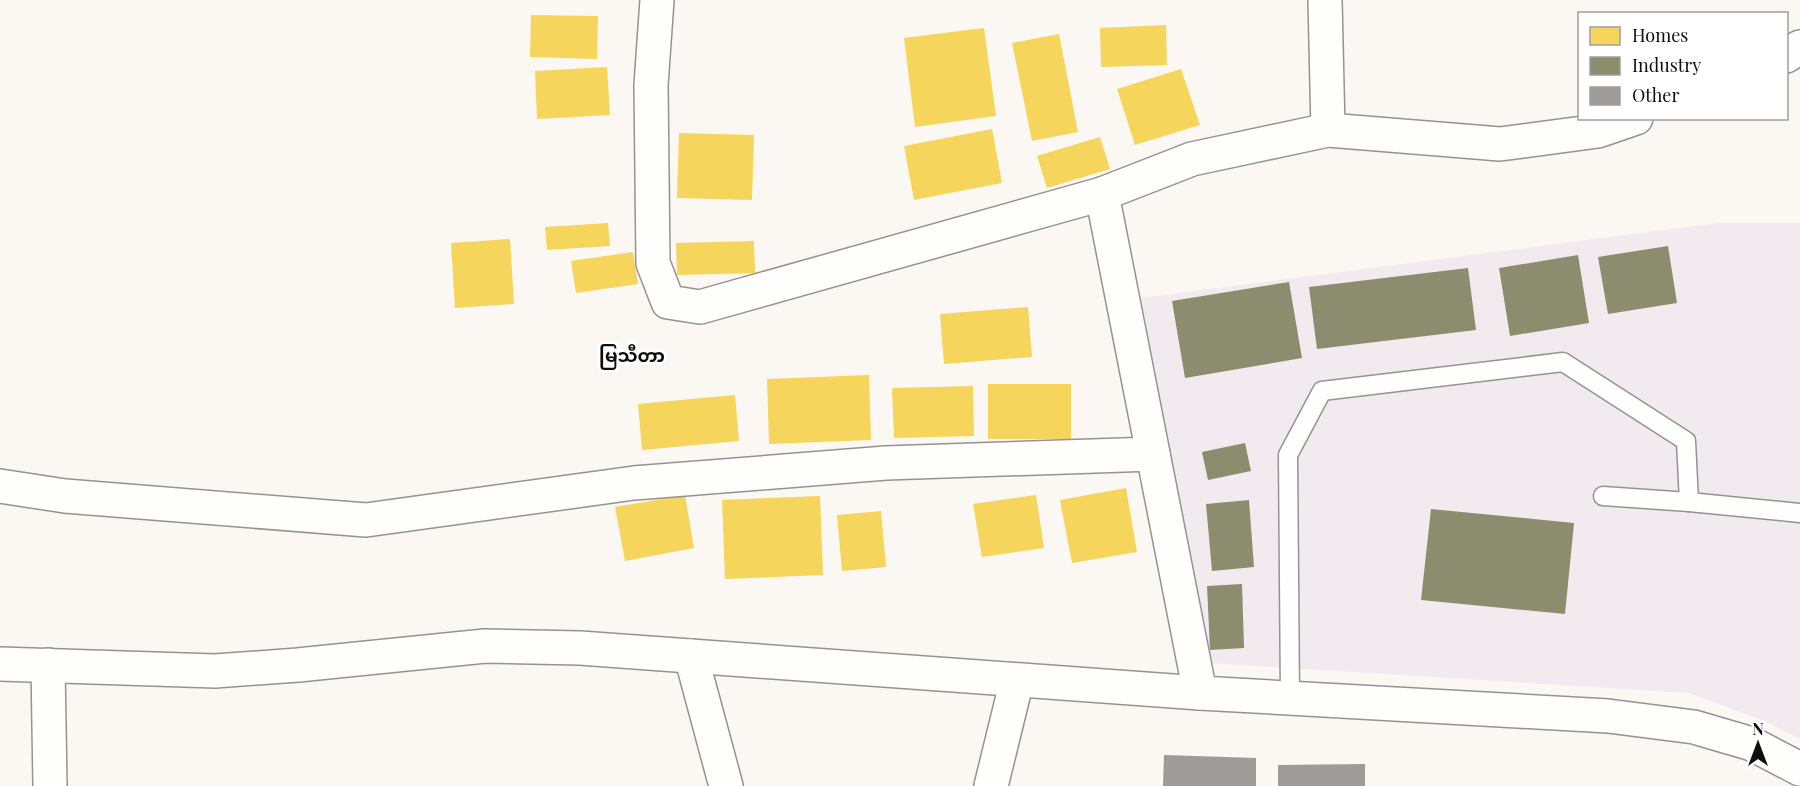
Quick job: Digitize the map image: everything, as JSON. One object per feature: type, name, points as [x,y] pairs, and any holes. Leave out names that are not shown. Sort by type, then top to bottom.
[{"type":"street","points":[[657,0],[651,85],[653,263],[668,302],[700,307],[1102,194],[1192,159],[1328,130],[1500,144],[1598,131],[1630,120]]},
{"type":"street","points":[[1325,0],[1328,130]]},
{"type":"street","points":[[1102,194],[1200,693]]},
{"type":"street","points":[[0,486],[65,496],[366,520],[634,483],[886,463],[1153,454]]},
{"type":"street","points":[[0,664],[215,671],[485,646],[580,648],[1200,693],[1608,716],[1694,727],[1752,744],[1800,769]]},
{"type":"street","points":[[690,656],[726,786]]},
{"type":"street","points":[[48,665],[50,786]]},
{"type":"street","points":[[991,786],[1017,680]]},
{"type":"lane","points":[[1290,698],[1288,455],[1322,391],[1563,362],[1686,441],[1689,502]]},
{"type":"lane","points":[[1603,496],[1800,513]]},
{"type":"shaded area","points":[[1718,223],[1800,223],[1800,739],[1767,722],[1689,693],[1208,663],[1141,298]]},
{"type":"building: Homes","points":[[531,15],[598,16],[597,59],[530,57]]},
{"type":"building: Homes","points":[[1166,25],[1167,65],[1101,67],[1100,28]]},
{"type":"building: Homes","points":[[984,28],[996,116],[915,127],[904,38]]},
{"type":"building: Homes","points":[[1059,34],[1078,132],[1032,141],[1012,43]]},
{"type":"building: Homes","points":[[607,67],[610,115],[537,119],[535,71]]},
{"type":"building: Homes","points":[[1181,69],[1200,125],[1135,145],[1117,89]]},
{"type":"building: Homes","points":[[992,129],[1002,183],[914,200],[904,146]]},
{"type":"building: Homes","points":[[679,133],[754,135],[752,200],[677,198]]},
{"type":"building: Homes","points":[[1100,137],[1110,169],[1047,188],[1037,156]]},
{"type":"building: Homes","points":[[608,223],[610,246],[547,250],[545,227]]},
{"type":"building: Homes","points":[[510,239],[514,304],[455,308],[451,243]]},
{"type":"building: Homes","points":[[754,241],[755,273],[677,275],[676,243]]},
{"type":"building: Homes","points":[[633,252],[638,284],[576,293],[571,261]]},
{"type":"building: Homes","points":[[1028,307],[1032,357],[944,364],[940,314]]},
{"type":"building: Homes","points":[[869,375],[871,440],[769,444],[767,379]]},
{"type":"building: Homes","points":[[988,384],[1071,384],[1071,439],[988,439]]},
{"type":"building: Homes","points":[[973,386],[974,436],[894,438],[892,388]]},
{"type":"building: Homes","points":[[735,395],[739,441],[642,450],[638,404]]},
{"type":"building: Homes","points":[[1126,488],[1137,552],[1072,563],[1060,500]]},
{"type":"building: Homes","points":[[685,495],[694,548],[625,561],[615,507]]},
{"type":"building: Homes","points":[[1036,495],[1044,548],[982,557],[973,504]]},
{"type":"building: Homes","points":[[820,496],[823,575],[725,579],[722,500]]},
{"type":"building: Homes","points":[[881,511],[886,567],[842,571],[837,515]]},
{"type":"building: Industry","points":[[1668,246],[1677,303],[1608,314],[1598,257]]},
{"type":"building: Industry","points":[[1578,255],[1589,323],[1510,336],[1499,268]]},
{"type":"building: Industry","points":[[1468,268],[1476,330],[1317,349],[1309,287]]},
{"type":"building: Industry","points":[[1289,282],[1302,358],[1185,378],[1172,301]]},
{"type":"building: Industry","points":[[1245,443],[1251,471],[1208,480],[1202,452]]},
{"type":"building: Industry","points":[[1249,500],[1254,567],[1212,571],[1206,504]]},
{"type":"building: Industry","points":[[1431,509],[1574,523],[1565,614],[1421,600]]},
{"type":"building: Industry","points":[[1242,584],[1244,648],[1210,650],[1207,586]]},
{"type":"building: Other","points":[[1164,755],[1256,758],[1256,786],[1163,786]]},
{"type":"building: Other","points":[[1365,764],[1365,786],[1278,786],[1278,765]]},
{"type":"district","name":"မြသီတာ","points":[[632,355]]}]
